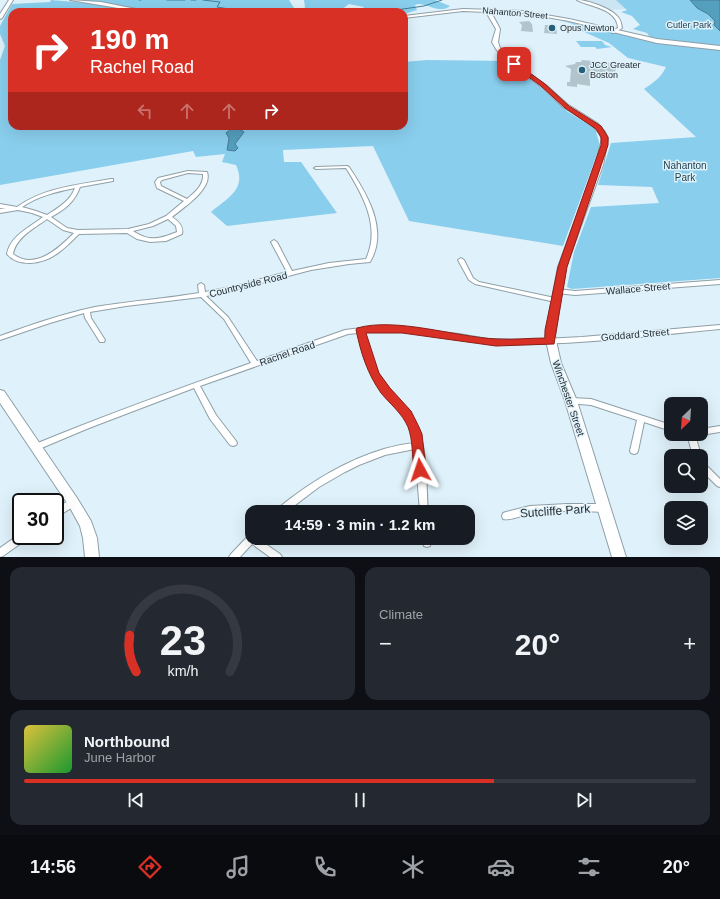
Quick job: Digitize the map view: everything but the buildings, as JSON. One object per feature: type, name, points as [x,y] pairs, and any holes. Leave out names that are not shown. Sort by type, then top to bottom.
[{"type":"street","points":[[0,18],[10,0]]},
{"type":"street","points":[[72,0],[103,3],[129,8]]},
{"type":"street","points":[[578,0],[612,14],[619,20],[620,29],[613,32]]},
{"type":"street","name":"Nahanton Street","points":[[408,16],[447,11],[487,10],[546,15],[595,26],[613,32],[673,44],[720,48]]},
{"type":"street","name":"Winchester Street","points":[[487,10],[498,28],[495,42],[498,50],[517,67],[543,85],[565,106],[595,125],[605,139],[599,165],[564,261],[550,330],[556,363],[571,400],[619,557]]},
{"type":"street","points":[[595,26],[609,28],[620,26]]},
{"type":"street","name":"Countryside Road","points":[[0,338],[51,320],[87,310],[202,295],[242,287],[324,265],[368,261],[372,252],[374,235],[373,213],[368,201],[346,167],[316,168]]},
{"type":"street","points":[[0,206],[34,212],[47,217],[65,228],[78,232],[128,231],[151,225],[168,217],[188,201],[201,188],[205,180],[205,173],[198,171],[176,174],[165,177],[157,182],[159,187],[188,201]]},
{"type":"street","points":[[0,211],[18,208],[34,198],[111,180]]},
{"type":"street","points":[[78,187],[75,195],[69,202],[24,233],[13,244],[10,250],[14,258],[26,261],[50,257],[61,249],[78,232]]},
{"type":"street","points":[[128,231],[139,238],[150,240],[174,237],[180,233],[180,230],[178,224],[168,217]]},
{"type":"street","points":[[274,242],[291,274]]},
{"type":"street","name":"Wallace Street","points":[[462,260],[472,280],[477,283],[556,296],[574,293],[720,282]]},
{"type":"street","points":[[201,285],[202,295],[226,318],[255,364]]},
{"type":"street","points":[[87,310],[89,319],[102,340]]},
{"type":"street","name":"Goddard Street","points":[[551,341],[720,327]]},
{"type":"street","name":"Rachel Road","points":[[36,447],[86,426],[196,385],[335,336],[361,330],[371,328],[402,330],[496,342],[551,341]]},
{"type":"street","points":[[361,330],[374,374],[386,391],[407,414],[417,434],[423,505]]},
{"type":"street","points":[[196,385],[213,417],[233,443]]},
{"type":"street","points":[[0,394],[73,502],[86,525],[94,554]]},
{"type":"street","points":[[571,400],[589,402],[664,426]]},
{"type":"street","points":[[634,450],[641,418]]},
{"type":"street","points":[[708,431],[720,429]]},
{"type":"street","points":[[289,505],[318,483],[361,461],[385,452],[418,445]]},
{"type":"street","points":[[708,474],[720,484]]},
{"type":"street","points":[[64,508],[73,502]]},
{"type":"street","name":"Sutcliffe Park","points":[[506,516],[521,512],[541,510],[604,508]]},
{"type":"street","points":[[0,553],[12,544]]},
{"type":"street","points":[[234,557],[245,545]]},
{"type":"street","points":[[261,545],[277,557]]},
{"type":"shaded area","points":[[582,0],[618,0],[626,9],[609,10]]},
{"type":"shaded area","points":[[690,0],[720,0],[720,31],[714,25],[715,21],[708,14],[697,8]]},
{"type":"shaded area","points":[[230,130],[241,130],[244,132],[235,144],[238,148],[235,151],[227,150],[229,138],[226,133]]},
{"type":"green space","points":[[51,0],[98,4],[121,8],[10,8],[12,4],[50,2]]},
{"type":"green space","points":[[84,0],[289,0],[294,8],[132,8]]},
{"type":"green space","points":[[304,0],[435,0],[450,6],[438,9],[418,4],[415,5],[417,10],[408,13],[408,8],[363,8],[364,7],[349,4],[344,8],[305,7]]},
{"type":"green space","name":"Cutler Park","points":[[616,0],[690,0],[697,8],[708,14],[715,21],[714,25],[720,31],[720,46],[651,39],[647,33],[633,29],[640,25],[632,16],[621,12],[627,10]]},
{"type":"green space","points":[[8,11],[8,130],[408,130],[408,62],[427,60],[507,61],[539,86],[568,112],[595,128],[600,146],[563,246],[409,221],[373,146],[283,150],[284,162],[301,162],[337,213],[227,226],[211,212],[234,192],[239,180],[239,173],[236,165],[222,162],[225,154],[196,157],[193,151],[0,185],[0,60],[5,46],[0,34],[0,26]]},
{"type":"green space","name":"Nahanton Park","points":[[553,18],[647,41],[720,49],[720,278],[572,289],[567,287],[574,252],[591,207],[659,203],[652,187],[598,185],[611,143],[696,137],[644,89],[659,77],[666,67],[628,58],[609,43],[575,28],[573,24]]},
{"type":"green space","points":[[576,41],[602,41],[605,45],[612,47],[597,49],[595,47],[581,47]]},
{"type":"waterway","points":[[167,0],[185,0]]},
{"type":"waterway","points":[[191,0],[196,0]]},
{"type":"waterway","points":[[203,0],[220,2],[217,7],[223,8]]},
{"type":"waterway","points":[[408,8],[424,6],[442,0]]},
{"type":"place","name":"Opus Newton","points":[[552,28]]},
{"type":"place","name":"JCC Greater Boston","points":[[582,70]]},
{"type":"route","points":[[420,470],[417,434],[407,414],[398,402],[386,391],[374,374],[362,339],[361,330],[371,328],[426,332],[496,342],[551,341],[550,330],[562,267],[605,145],[605,137],[598,127],[575,113],[543,85],[514,64]]}]
